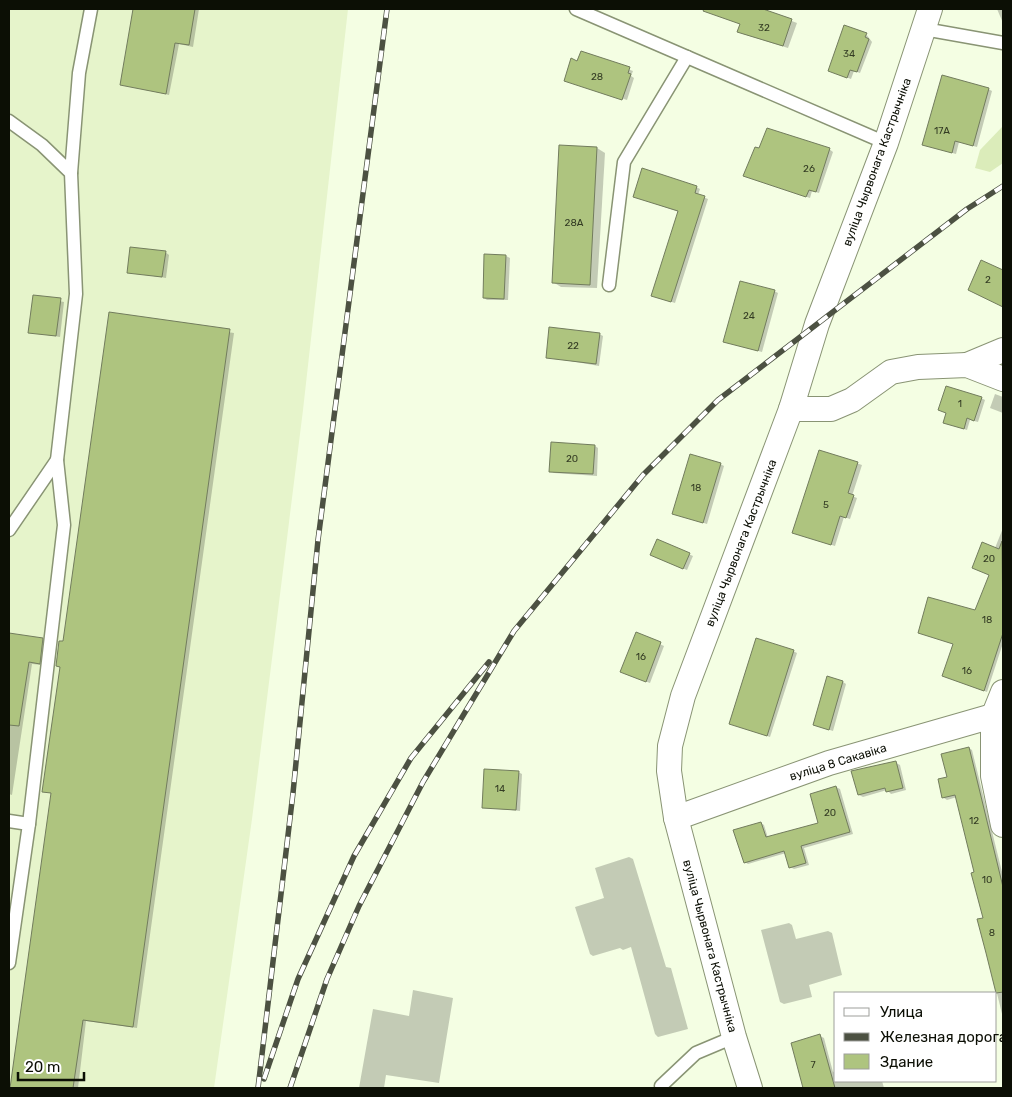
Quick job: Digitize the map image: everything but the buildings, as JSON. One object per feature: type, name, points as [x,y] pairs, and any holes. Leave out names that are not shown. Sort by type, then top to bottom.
[{"type":"street","name":"вуліца Чырвонага Кастрычніка","points":[[750,1088],[734,1037],[676,818],[669,771],[670,746],[683,696],[791,409],[817,324],[886,143],[927,19]]},
{"type":"street","points":[[791,409],[831,409],[852,400],[891,372],[918,367],[967,365],[1003,350]]},
{"type":"street","points":[[967,365],[1003,379]]},
{"type":"street","points":[[1003,692],[998,715],[993,776],[1003,825]]},
{"type":"street","name":"вуліца 8 Сакавіка","points":[[676,818],[829,763],[998,715]]},
{"type":"lane","points":[[9,964],[29,824],[64,525],[57,460],[76,294],[71,173],[79,73],[91,9]]},
{"type":"lane","points":[[576,9],[886,143]]},
{"type":"lane","points":[[927,19],[1003,43]]},
{"type":"lane","points":[[609,284],[624,162],[687,57]]},
{"type":"lane","points":[[9,121],[42,145],[71,173]]},
{"type":"lane","points":[[9,530],[57,460]]},
{"type":"lane","points":[[9,821],[29,824]]},
{"type":"lane","points":[[660,1086],[696,1054],[734,1037]]},
{"type":"shaded area","points":[[9,9],[348,9],[303,410],[252,819],[214,1088],[9,1088]]},
{"type":"shaded area","points":[[1003,126],[1003,163],[990,172],[975,168],[980,150]]},
{"type":"railway","points":[[258,1088],[293,793],[318,540],[387,9]]},
{"type":"railway","points":[[290,1088],[327,979],[359,906],[423,782],[514,631],[643,475],[718,400],[967,209],[1003,186]]},
{"type":"railway","points":[[264,1079],[298,979],[354,856],[411,758],[489,662]]}]
